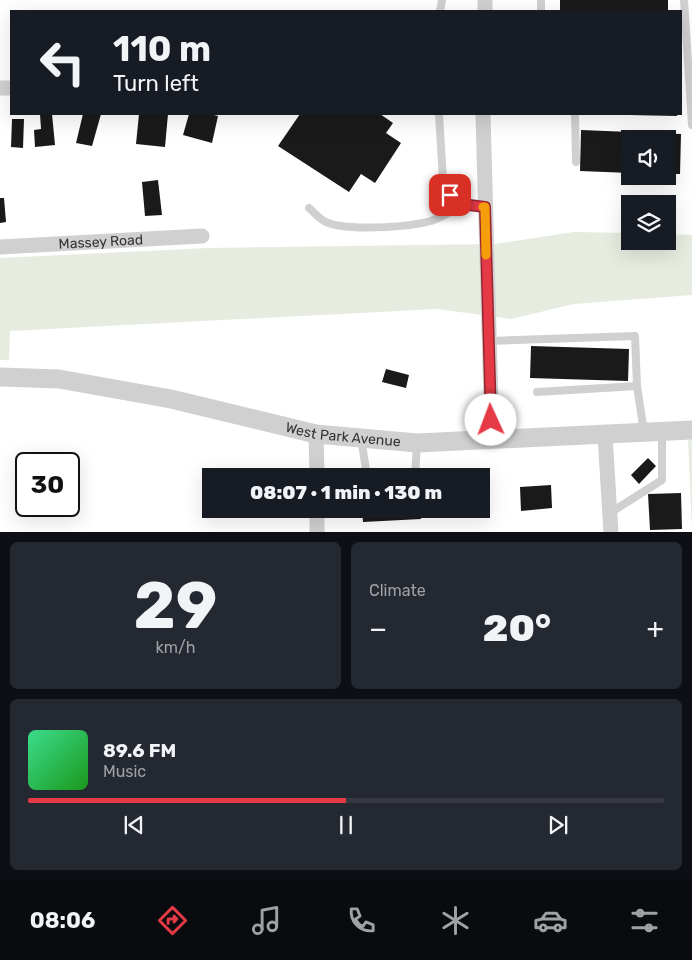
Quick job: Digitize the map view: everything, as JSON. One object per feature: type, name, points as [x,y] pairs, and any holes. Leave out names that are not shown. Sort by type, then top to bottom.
[{"type":"street","points":[[483,115],[492,439]]},
{"type":"street","name":"Massey Road","points":[[0,247],[202,236]]},
{"type":"street","name":"West Park Avenue","points":[[0,377],[60,379],[170,399],[316,434],[417,443],[692,430]]},
{"type":"street","points":[[316,434],[316,468]]},
{"type":"street","points":[[605,435],[611,532]]},
{"type":"street","points":[[317,518],[317,532]]},
{"type":"lane","points":[[684,0],[685,73],[692,125]]},
{"type":"lane","points":[[440,115],[443,180],[450,195],[461,204],[485,207]]},
{"type":"lane","points":[[575,115],[576,162]]},
{"type":"lane","points":[[309,208],[324,221],[336,225],[365,228],[430,221],[448,213],[461,204]]},
{"type":"lane","points":[[489,342],[635,336],[637,386],[653,432],[662,480],[610,513]]},
{"type":"lane","points":[[537,392],[637,386]]},
{"type":"lane","points":[[361,438],[366,468]]},
{"type":"lane","points":[[415,468],[417,443]]},
{"type":"shaded area","points":[[574,232],[621,233],[621,250],[676,250],[676,234],[692,235],[692,295],[574,304],[511,319],[437,309],[10,331],[9,360],[0,360],[0,258],[208,248],[495,244]]},
{"type":"shaded area","points":[[692,439],[692,532],[692,532],[688,440]]},
{"type":"building","points":[[560,0],[668,0],[668,10],[560,10]]},
{"type":"building","points":[[40,115],[52,115],[55,145],[35,147],[34,130],[41,129]]},
{"type":"building","points":[[83,115],[101,115],[92,146],[76,143]]},
{"type":"building","points":[[139,115],[168,115],[165,147],[136,144]]},
{"type":"building","points":[[189,115],[218,116],[212,143],[183,135]]},
{"type":"building","points":[[299,115],[381,115],[393,123],[386,133],[401,143],[375,183],[361,174],[349,192],[278,146]]},
{"type":"building","points":[[629,115],[677,115],[677,116]]},
{"type":"building","points":[[12,119],[24,119],[23,148],[11,147]]},
{"type":"building","points":[[581,130],[621,132],[621,173],[580,171]]},
{"type":"building","points":[[676,134],[681,134],[680,174],[676,174]]},
{"type":"building","points":[[158,180],[162,215],[145,216],[142,182]]},
{"type":"building","points":[[0,198],[4,198],[6,222],[0,223]]},
{"type":"building","points":[[531,346],[629,349],[628,381],[530,378]]},
{"type":"building","points":[[386,369],[409,375],[406,388],[382,382]]},
{"type":"building","points":[[648,458],[656,466],[639,484],[631,475]]},
{"type":"building","points":[[551,485],[552,508],[521,511],[520,487]]},
{"type":"building","points":[[681,493],[682,529],[650,530],[648,494]]},
{"type":"building","points":[[363,518],[421,519],[363,522]]},
{"type":"slow traffic","points":[[483,207],[485,207],[486,255]]},
{"type":"route","points":[[450,195],[461,204],[485,207],[491,420]]}]
